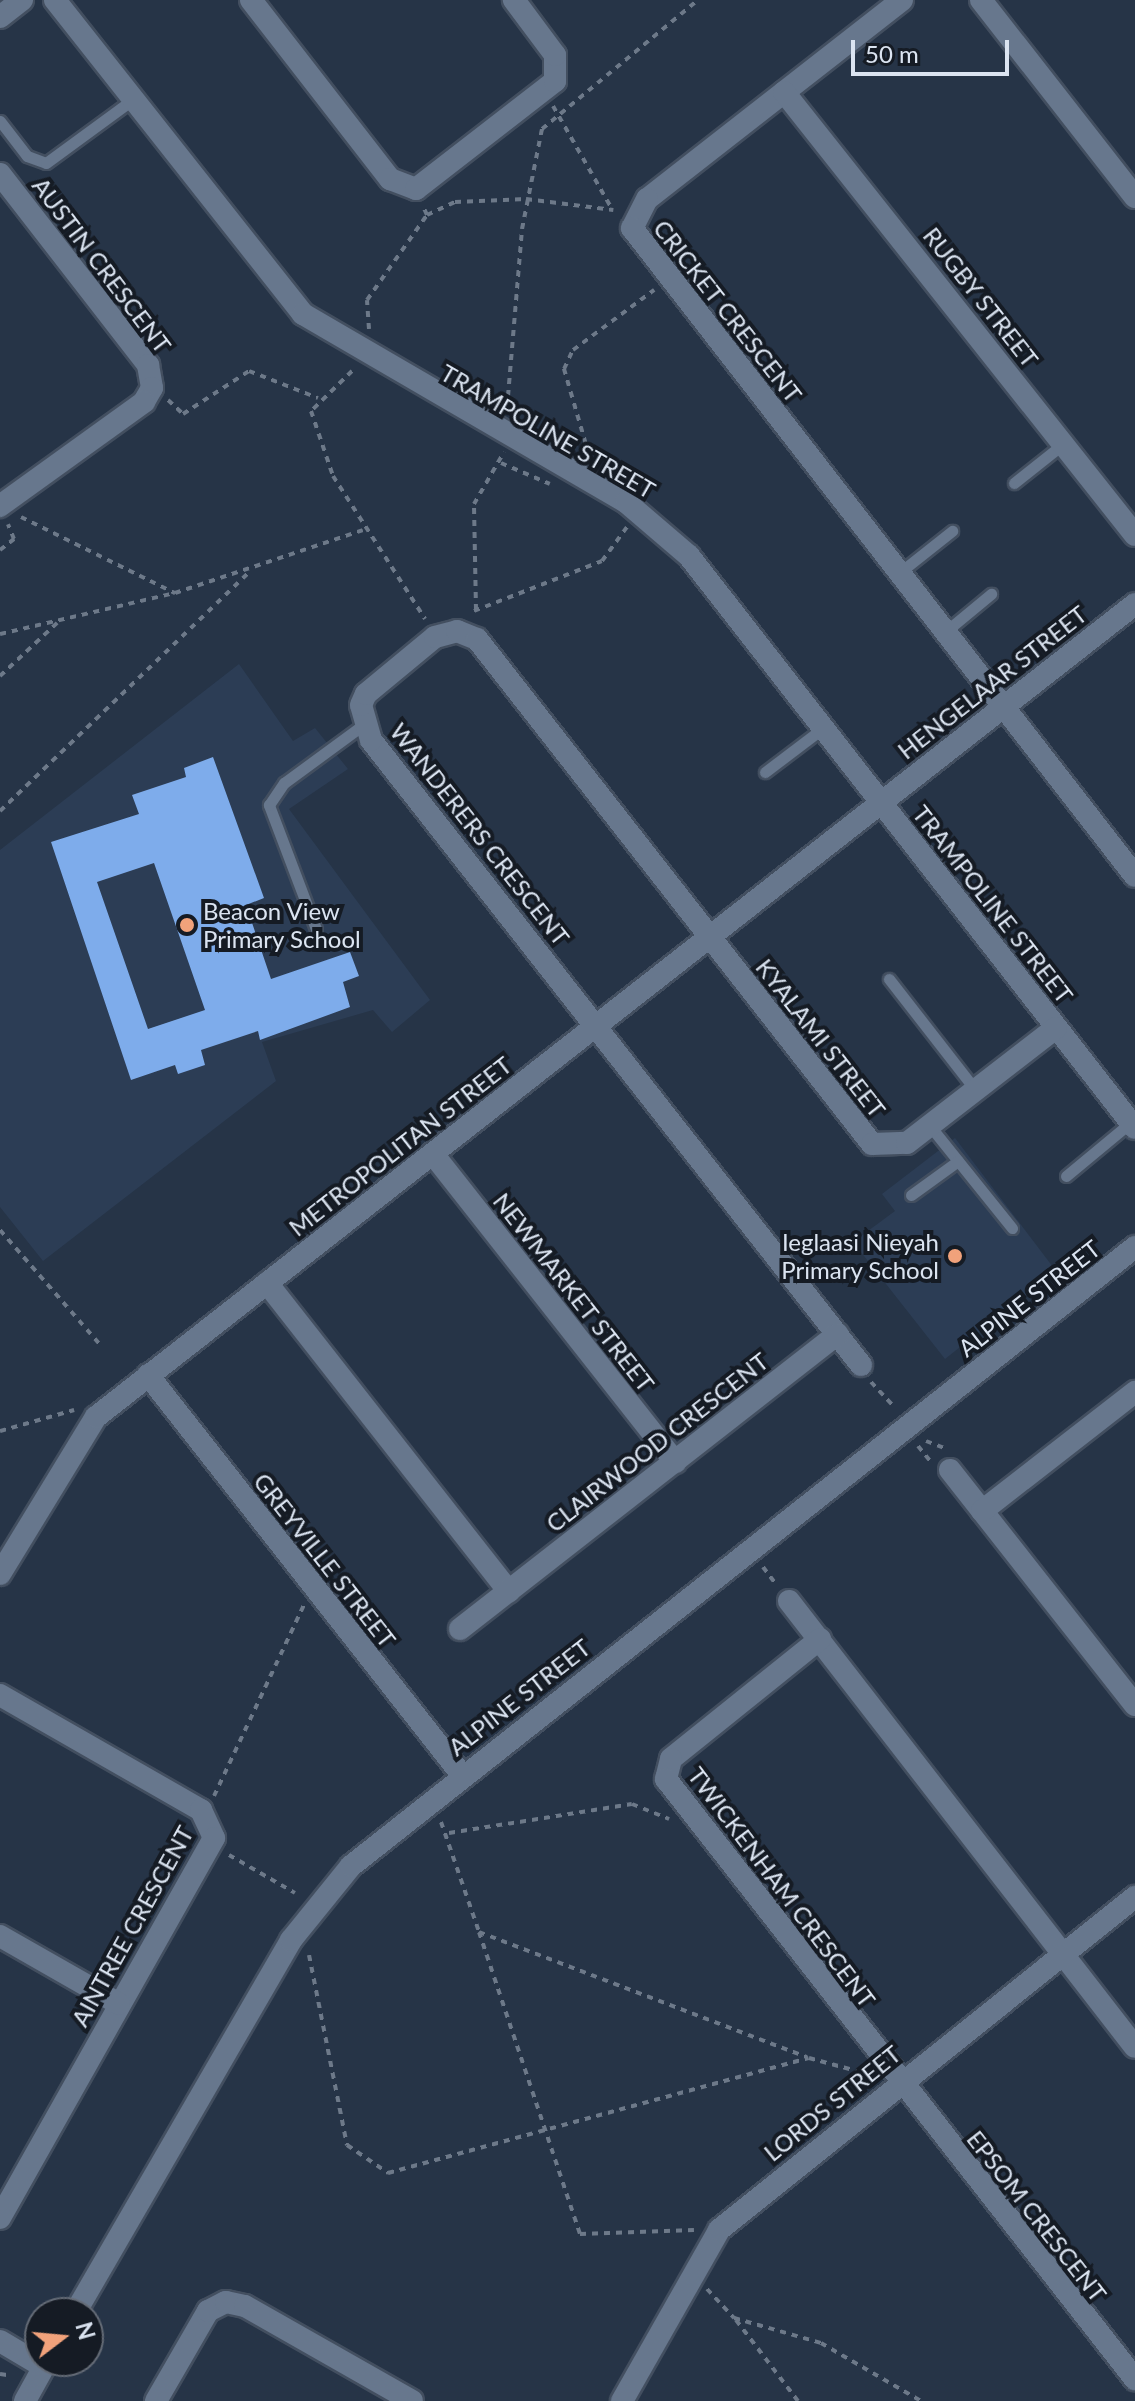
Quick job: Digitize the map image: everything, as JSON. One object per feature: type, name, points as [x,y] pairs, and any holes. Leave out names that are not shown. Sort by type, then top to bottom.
[{"type":"street","points":[[0,17],[22,0]]},
{"type":"street","name":"TRAMPOLINE STREET","points":[[55,0],[303,314],[638,512],[689,556],[1133,1125]]},
{"type":"street","points":[[251,0],[390,179],[416,189],[546,89],[559,68],[555,55],[514,0]]},
{"type":"street","name":"CRICKET CRESCENT","points":[[902,0],[647,199],[632,228],[1135,876]]},
{"type":"street","points":[[981,0],[1135,197]]},
{"type":"street","name":"RUGBY STREET","points":[[784,92],[1135,535]]},
{"type":"street","name":"AUSTIN CRESCENT","points":[[0,174],[148,365],[152,388],[144,402],[1,507]]},
{"type":"street","name":"HENGELAAR STREET","points":[[881,801],[1135,604]]},
{"type":"street","points":[[435,637],[457,631],[477,639],[708,938]]},
{"type":"street","name":"WANDERERS CRESCENT","points":[[435,637],[366,694],[363,725],[598,1025]]},
{"type":"street","name":"METROPOLITAN STREET","points":[[0,1574],[84,1429],[148,1375],[881,801]]},
{"type":"street","name":"KYALAMI STREET","points":[[708,938],[872,1144],[889,1149],[930,1126],[977,1092],[1056,1028]]},
{"type":"street","points":[[598,1025],[862,1368]]},
{"type":"street","name":"NEWMARKET STREET","points":[[433,1154],[675,1462]]},
{"type":"street","name":"ALPINE STREET","points":[[84,2297],[304,1922],[367,1851],[1135,1247]]},
{"type":"street","points":[[267,1283],[509,1592]]},
{"type":"street","name":"CLAIRWOOD CRESCENT","points":[[460,1629],[838,1334]]},
{"type":"street","name":"GREYVILLE STREET","points":[[148,1375],[462,1775]]},
{"type":"street","points":[[982,1511],[1135,1392]]},
{"type":"street","points":[[950,1470],[1135,1705]]},
{"type":"street","points":[[789,1601],[1135,2047]]},
{"type":"street","name":"TWICKENHAM CRESCENT","points":[[820,1639],[671,1759],[666,1779],[706,1835],[899,2082]]},
{"type":"street","name":"AINTREE CRESCENT","points":[[0,1695],[201,1810],[213,1826],[211,1846],[119,2004],[8,2181],[0,2218]]},
{"type":"street","name":"LORDS STREET","points":[[622,2401],[719,2230],[899,2082],[1135,1897]]},
{"type":"street","points":[[0,1936],[119,2004]]},
{"type":"street","name":"EPSOM CRESCENT","points":[[899,2082],[1135,2379]]},
{"type":"street","points":[[156,2401],[208,2311],[226,2302],[245,2306],[412,2401]]},
{"type":"street","points":[[0,2341],[24,2353]]},
{"type":"street","points":[[25,2401],[39,2377]]},
{"type":"lane","points":[[0,121],[27,156],[46,163],[132,100]]},
{"type":"lane","points":[[1014,483],[1063,444]]},
{"type":"lane","points":[[899,573],[952,531]]},
{"type":"lane","points":[[945,632],[991,594]]},
{"type":"lane","points":[[316,929],[269,805],[284,783],[363,725]]},
{"type":"lane","points":[[765,772],[823,728]]},
{"type":"lane","points":[[889,979],[977,1092]]},
{"type":"lane","points":[[1066,1176],[1133,1125]]},
{"type":"lane","points":[[930,1126],[1012,1228]]},
{"type":"lane","points":[[911,1195],[958,1161]]},
{"type":"path","points":[[638,512],[602,561],[476,610],[474,504],[501,463],[508,437],[506,380],[526,199],[542,129],[698,0]]},
{"type":"path","points":[[546,89],[557,115],[613,210],[632,228]]},
{"type":"path","points":[[416,189],[427,215]]},
{"type":"path","points":[[369,336],[367,300],[427,215],[455,202],[526,199],[613,210]]},
{"type":"path","points":[[591,462],[564,369],[573,350],[669,279]]},
{"type":"path","points":[[152,388],[183,414],[249,371],[318,398]]},
{"type":"path","points":[[352,371],[318,398],[311,411],[333,476],[363,530],[435,637]]},
{"type":"path","points":[[501,463],[562,490]]},
{"type":"path","points":[[0,550],[14,539],[1,507]]},
{"type":"path","points":[[1,507],[175,593]]},
{"type":"path","points":[[0,634],[175,593],[363,530]]},
{"type":"path","points":[[0,811],[251,570]]},
{"type":"path","points":[[0,676],[58,621]]},
{"type":"path","points":[[0,1230],[102,1347]]},
{"type":"path","points":[[862,1368],[893,1406]]},
{"type":"path","points":[[0,1431],[81,1407]]},
{"type":"path","points":[[212,1805],[305,1603]]},
{"type":"path","points":[[449,1833],[632,1804],[706,1835]]},
{"type":"path","points":[[440,1820],[449,1833],[479,1932],[551,2131],[580,2234],[719,2230]]},
{"type":"path","points":[[220,1850],[295,1893]]},
{"type":"path","points":[[479,1932],[809,2058],[899,2082]]},
{"type":"path","points":[[309,1955],[347,2145],[388,2173],[551,2131],[809,2058]]},
{"type":"path","points":[[693,2274],[734,2318],[798,2401]]},
{"type":"path","points":[[734,2318],[821,2343],[921,2401]]},
{"type":"path","points":[[0,2374],[7,2375]]},
{"type":"shaded area","name":"Beacon View Primary School","points":[[239,664],[293,741],[315,728],[348,769],[289,809],[430,1000],[392,1032],[373,1010],[262,1042],[276,1081],[43,1261],[0,1207],[0,850]]},
{"type":"shaded area","name":"Ieglaasi Nieyah Primary School","points":[[955,1138],[1056,1271],[945,1359],[853,1242],[895,1211],[882,1194]]},
{"type":"building","points":[[213,757],[264,898],[246,905],[271,979],[350,952],[359,976],[343,982],[350,1007],[260,1040],[258,1031],[201,1050],[205,1065],[178,1074],[175,1065],[131,1080],[51,842],[139,814],[132,795],[186,777],[184,768]],"holes":[[[154,863],[205,1010],[148,1029],[97,882]]]},
{"type":"place","name":"Beacon View Primary School","points":[[187,925]]},
{"type":"place","name":"Ieglaasi Nieyah Primary School","points":[[955,1256]]}]
